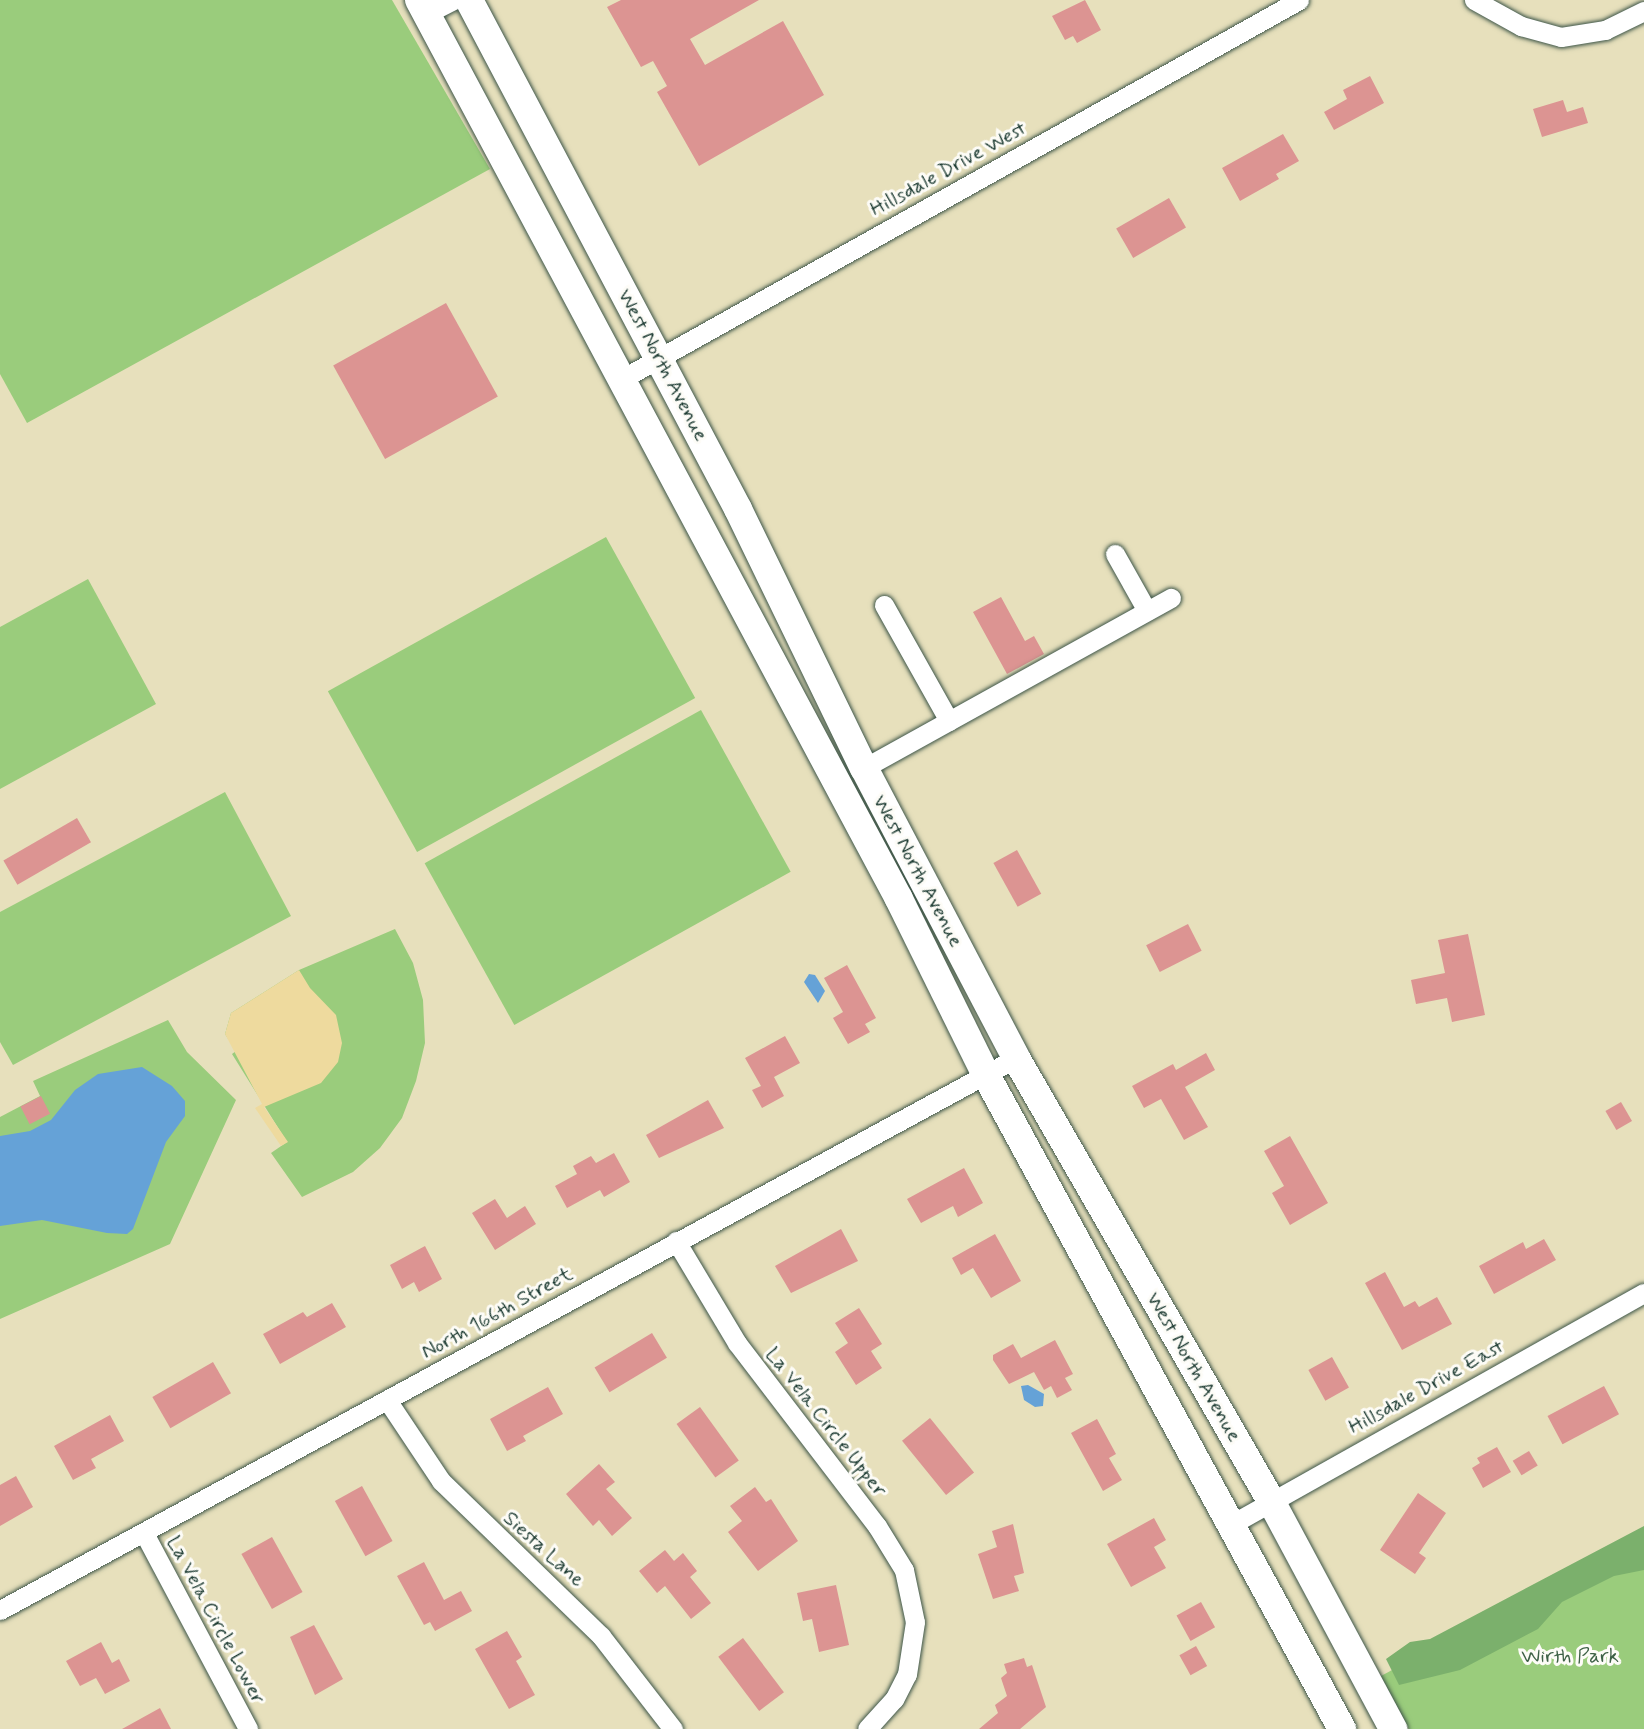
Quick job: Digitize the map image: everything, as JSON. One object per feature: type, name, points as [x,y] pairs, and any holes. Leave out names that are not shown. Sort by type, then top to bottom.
[{"type":"main road","name":"West North Avenue","points":[[469,0],[660,358],[864,768],[1016,1058],[1271,1501],[1393,1729]]},
{"type":"main road","name":"West North Avenue","points":[[422,7],[899,899],[985,1073],[1342,1729]]},
{"type":"street","points":[[422,7],[453,0]]},
{"type":"street","name":"Hillsdale Drive West","points":[[620,380],[1299,0]]},
{"type":"street","points":[[1474,0],[1521,26],[1561,37],[1605,30],[1644,11]]},
{"type":"street","points":[[1115,554],[1147,611]]},
{"type":"street","points":[[864,768],[1171,597]]},
{"type":"street","points":[[884,605],[949,721]]},
{"type":"street","name":"North 166th Street","points":[[0,1610],[1016,1058]]},
{"type":"street","name":"La Vela Circle Upper","points":[[676,1241],[745,1354],[892,1547],[911,1594],[914,1638],[908,1674],[894,1699],[867,1729]]},
{"type":"street","name":"Hillsdale Drive East","points":[[1232,1524],[1644,1293]]},
{"type":"street","name":"Siesta Lane","points":[[387,1400],[441,1481],[601,1636],[673,1729]]},
{"type":"street","name":"La Vela Circle Lower","points":[[144,1533],[248,1729]]},
{"type":"green space","points":[[0,0],[392,0],[490,169],[27,423],[0,374]]},
{"type":"green space","points":[[606,537],[695,698],[417,852],[328,691]]},
{"type":"green space","points":[[88,579],[156,704],[0,789],[0,627]]},
{"type":"green space","points":[[701,710],[791,872],[514,1025],[425,863]]},
{"type":"green space","points":[[225,792],[291,916],[13,1065],[0,1042],[0,912]]},
{"type":"green space","points":[[395,929],[413,963],[423,1000],[425,1043],[416,1081],[402,1118],[380,1148],[353,1172],[302,1197],[271,1153],[287,1142],[232,1054],[236,1051],[225,1034],[231,1013],[299,970]]},
{"type":"green space","points":[[168,1020],[187,1052],[236,1100],[170,1244],[0,1319],[0,1117],[40,1096],[33,1081]]},
{"type":"green space","points":[[1644,1526],[1644,1570],[1614,1576],[1562,1602],[1538,1629],[1460,1670],[1399,1685],[1386,1659],[1410,1642],[1430,1639]]},
{"type":"green space","name":"Wirth Park","points":[[1644,1534],[1644,1729],[1409,1729],[1381,1676]]},
{"type":"sand","points":[[299,970],[310,988],[336,1015],[342,1043],[338,1062],[321,1083],[264,1107],[288,1142],[281,1146],[255,1108],[262,1104],[225,1034],[231,1013]]},
{"type":"water","points":[[809,974],[815,975],[825,991],[818,1003],[804,982]]},
{"type":"water","points":[[142,1067],[172,1086],[185,1101],[185,1116],[166,1142],[133,1229],[127,1234],[107,1233],[42,1220],[0,1226],[0,1136],[30,1131],[51,1120],[75,1090],[98,1074]]},
{"type":"water","points":[[1028,1385],[1044,1394],[1043,1406],[1035,1407],[1024,1400],[1021,1386]]},
{"type":"building","points":[[621,0],[759,0],[690,39],[705,65],[783,21],[824,95],[699,166],[657,92],[667,86],[653,61],[641,67],[607,7]]},
{"type":"building","points":[[1085,0],[1101,30],[1077,43],[1073,36],[1065,40],[1052,16]]},
{"type":"building","points":[[1370,76],[1384,103],[1334,130],[1324,112],[1347,99],[1343,90]]},
{"type":"building","points":[[1563,100],[1567,112],[1583,107],[1588,123],[1542,137],[1533,109]]},
{"type":"building","points":[[1283,134],[1299,161],[1276,174],[1279,179],[1240,201],[1222,168]]},
{"type":"building","points":[[1169,198],[1186,227],[1133,258],[1116,229]]},
{"type":"building","points":[[446,303],[498,397],[385,459],[333,366]]},
{"type":"building","points":[[1001,597],[1025,641],[1034,636],[1044,654],[1007,674],[973,612]]},
{"type":"building","points":[[77,818],[91,842],[17,885],[3,860]]},
{"type":"building","points":[[1017,850],[1041,894],[1018,907],[993,863]]},
{"type":"building","points":[[1188,924],[1202,951],[1160,972],[1146,945]]},
{"type":"building","points":[[1468,934],[1485,1015],[1452,1022],[1447,998],[1416,1004],[1411,980],[1445,973],[1438,940]]},
{"type":"building","points":[[847,965],[876,1018],[865,1024],[870,1032],[848,1044],[833,1018],[843,1012],[824,978]]},
{"type":"building","points":[[785,1036],[800,1063],[774,1077],[784,1096],[762,1108],[752,1090],[761,1086],[745,1058]]},
{"type":"building","points":[[1206,1053],[1215,1070],[1185,1087],[1208,1127],[1184,1140],[1161,1099],[1144,1108],[1132,1086],[1173,1064],[1176,1070]]},
{"type":"building","points":[[41,1096],[50,1114],[30,1124],[21,1106]]},
{"type":"building","points":[[708,1100],[724,1128],[659,1158],[646,1135]]},
{"type":"building","points":[[1621,1102],[1632,1121],[1616,1130],[1605,1111]]},
{"type":"building","points":[[1290,1136],[1328,1203],[1290,1225],[1272,1193],[1284,1186],[1264,1151]]},
{"type":"building","points":[[614,1153],[630,1182],[604,1197],[600,1190],[567,1208],[555,1186],[577,1174],[573,1166],[591,1156],[596,1163]]},
{"type":"building","points":[[964,1168],[983,1203],[958,1217],[953,1206],[921,1223],[907,1199]]},
{"type":"building","points":[[495,1199],[507,1218],[525,1206],[536,1224],[495,1250],[472,1213]]},
{"type":"building","points":[[841,1229],[858,1261],[791,1293],[775,1266]]},
{"type":"building","points":[[995,1234],[1021,1281],[991,1298],[973,1268],[961,1275],[952,1258]]},
{"type":"building","points":[[1544,1239],[1556,1260],[1494,1294],[1479,1266],[1523,1242],[1526,1249]]},
{"type":"building","points":[[425,1246],[442,1279],[419,1292],[414,1282],[402,1289],[390,1265]]},
{"type":"building","points":[[1385,1272],[1404,1307],[1415,1301],[1419,1307],[1437,1297],[1452,1324],[1402,1350],[1365,1283]]},
{"type":"building","points":[[332,1303],[346,1327],[280,1364],[263,1334],[303,1312],[307,1317]]},
{"type":"building","points":[[859,1308],[882,1344],[871,1351],[882,1368],[856,1385],[835,1352],[848,1343],[835,1323]]},
{"type":"building","points":[[652,1333],[667,1358],[610,1392],[595,1368]]},
{"type":"building","points":[[1055,1340],[1073,1374],[1065,1378],[1072,1390],[1057,1398],[1051,1386],[1044,1390],[1034,1372],[1009,1384],[993,1360],[993,1355],[1013,1344],[1021,1358]]},
{"type":"building","points":[[1332,1357],[1349,1388],[1325,1401],[1308,1370]]},
{"type":"building","points":[[213,1362],[231,1393],[170,1428],[152,1397]]},
{"type":"building","points":[[1604,1386],[1619,1414],[1563,1444],[1547,1416]]},
{"type":"building","points":[[548,1387],[563,1414],[523,1436],[526,1441],[507,1451],[490,1419]]},
{"type":"building","points":[[700,1407],[739,1460],[715,1477],[677,1424]]},
{"type":"building","points":[[110,1415],[124,1441],[91,1459],[96,1468],[73,1480],[54,1446]]},
{"type":"building","points":[[930,1418],[974,1472],[946,1495],[902,1441]]},
{"type":"building","points":[[1097,1419],[1116,1454],[1109,1458],[1122,1480],[1103,1491],[1071,1433]]},
{"type":"building","points":[[1497,1447],[1511,1472],[1483,1488],[1472,1468],[1480,1463],[1477,1458]]},
{"type":"building","points":[[1529,1451],[1538,1466],[1521,1475],[1513,1461]]},
{"type":"building","points":[[599,1464],[615,1482],[606,1489],[632,1518],[612,1536],[599,1520],[593,1526],[566,1494]]},
{"type":"building","points":[[16,1476],[33,1507],[0,1526],[0,1485]]},
{"type":"building","points":[[362,1486],[393,1541],[365,1556],[335,1501]]},
{"type":"building","points":[[755,1487],[766,1502],[771,1499],[798,1541],[758,1571],[728,1532],[742,1521],[730,1506]]},
{"type":"building","points":[[1418,1493],[1446,1513],[1419,1553],[1426,1558],[1415,1574],[1380,1550]]},
{"type":"building","points":[[1154,1518],[1166,1540],[1154,1547],[1166,1568],[1131,1587],[1107,1544]]},
{"type":"building","points":[[1013,1524],[1024,1573],[1014,1576],[1019,1591],[993,1599],[978,1554],[997,1547],[992,1531]]},
{"type":"building","points":[[272,1537],[303,1592],[272,1609],[241,1554]]},
{"type":"building","points":[[665,1550],[674,1561],[683,1553],[697,1571],[690,1577],[711,1603],[691,1619],[665,1586],[657,1593],[639,1571]]},
{"type":"building","points":[[424,1562],[444,1600],[461,1591],[472,1611],[435,1631],[430,1622],[424,1625],[397,1576]]},
{"type":"building","points":[[836,1585],[849,1645],[819,1652],[812,1619],[803,1621],[797,1593]]},
{"type":"building","points":[[1201,1602],[1215,1627],[1191,1641],[1177,1616]]},
{"type":"building","points":[[314,1625],[343,1679],[315,1695],[290,1637]]},
{"type":"building","points":[[507,1631],[522,1657],[516,1661],[535,1695],[509,1709],[475,1649]]},
{"type":"building","points":[[743,1638],[784,1692],[759,1711],[718,1657]]},
{"type":"building","points":[[101,1642],[112,1663],[119,1659],[130,1681],[105,1694],[96,1678],[80,1686],[66,1661]]},
{"type":"building","points":[[1196,1646],[1207,1666],[1191,1675],[1179,1655]]},
{"type":"building","points":[[1024,1658],[1027,1667],[1032,1665],[1046,1707],[1020,1729],[979,1729],[998,1713],[995,1705],[1007,1696],[1001,1678],[1007,1673],[1004,1664]]},
{"type":"building","points":[[160,1708],[171,1729],[122,1729]]}]
